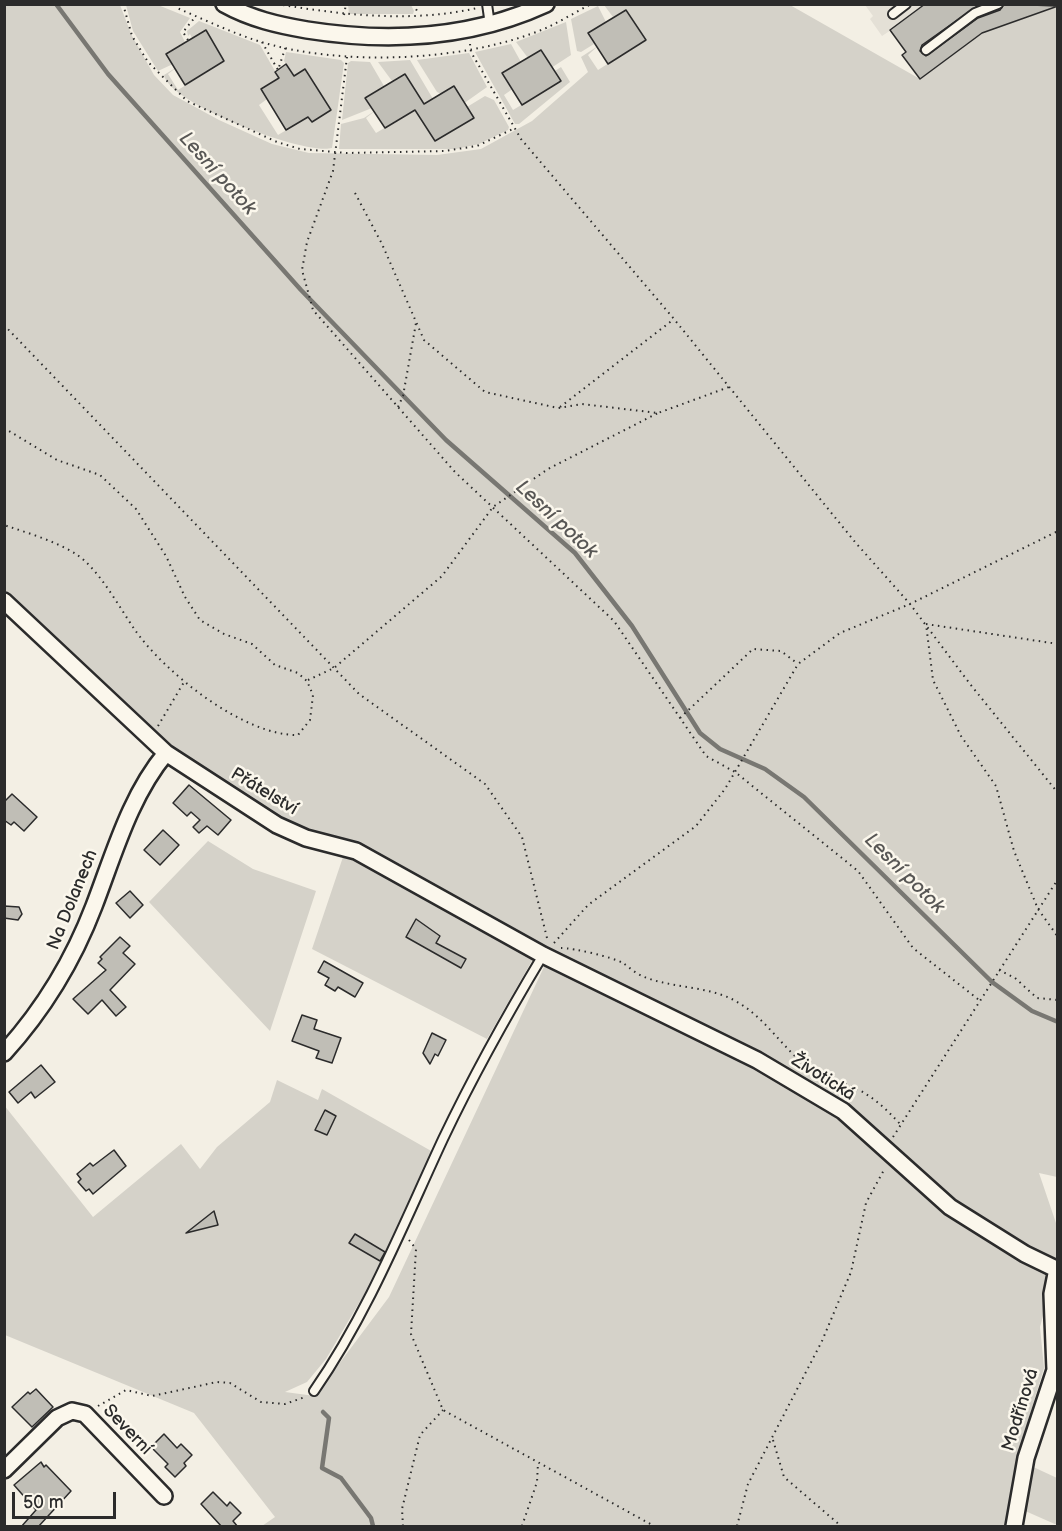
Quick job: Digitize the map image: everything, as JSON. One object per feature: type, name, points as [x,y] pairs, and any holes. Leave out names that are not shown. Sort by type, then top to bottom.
[{"type":"street","points":[[224,4],[266,23],[330,33],[394,38],[468,30],[490,25],[546,4]]},
{"type":"street","name":"Přátelství","points":[[4,601],[166,753],[277,825],[306,838],[356,851],[546,951]]},
{"type":"street","name":"Na Dolanech","points":[[4,1053],[29,1026],[64,972],[91,913],[120,836],[152,769],[166,753]]},
{"type":"street","name":"Životická","points":[[546,951],[757,1059],[843,1112],[950,1207],[1025,1254],[1057,1270]]},
{"type":"street","name":"Modřínová","points":[[1014,1527],[1026,1458],[1054,1370],[1052,1294],[1057,1270]]},
{"type":"street","name":"Severní","points":[[4,1470],[57,1418],[72,1411],[85,1414],[164,1496]]},
{"type":"lane","points":[[893,14],[906,4]]},
{"type":"lane","points":[[970,4],[975,13]]},
{"type":"lane","points":[[926,50],[975,13],[998,4]]},
{"type":"lane","points":[[487,5],[490,25]]},
{"type":"lane","points":[[314,1391],[340,1353],[499,1028],[546,951]]},
{"type":"path","points":[[123,4],[132,36],[148,62],[188,100],[277,142],[300,149],[335,151],[444,151],[477,146],[515,128]]},
{"type":"path","points":[[277,4],[344,15],[451,14],[487,5]]},
{"type":"path","points":[[344,15],[346,4]]},
{"type":"path","points":[[414,4],[419,14]]},
{"type":"path","points":[[188,40],[183,32],[196,16]]},
{"type":"path","points":[[468,30],[471,52],[521,139],[674,319],[855,542],[910,604],[1058,793]]},
{"type":"path","points":[[262,42],[278,70],[286,46]]},
{"type":"path","points":[[346,57],[333,171],[307,242],[302,270],[313,310],[455,472],[614,621],[706,756],[735,772],[858,871],[914,948],[979,1000]]},
{"type":"path","points":[[355,193],[387,254],[424,340],[485,392],[558,408],[582,404],[658,413]]},
{"type":"path","points":[[558,408],[674,319]]},
{"type":"path","points":[[399,407],[416,323]]},
{"type":"path","points":[[4,325],[359,694],[485,784],[522,837],[546,951]]},
{"type":"path","points":[[307,681],[334,668],[442,576],[492,507],[548,469],[658,413],[729,387]]},
{"type":"path","points":[[4,428],[57,460],[100,475],[136,509],[166,556],[184,597],[201,620],[224,634],[252,644],[275,664],[298,673],[307,681],[313,695],[310,720],[298,735],[279,735],[238,716],[184,682],[151,653],[102,582],[78,555],[47,540],[4,525]]},
{"type":"path","points":[[546,951],[588,905],[696,826],[747,754],[798,664],[840,633],[910,604],[1058,531]]},
{"type":"path","points":[[926,624],[1058,644]]},
{"type":"path","points":[[926,624],[933,680],[960,736],[996,786],[1014,851],[1038,909],[1058,938]]},
{"type":"path","points":[[680,718],[753,649],[781,651],[798,664]]},
{"type":"path","points":[[151,739],[184,682]]},
{"type":"path","points":[[737,1527],[748,1484],[822,1341],[851,1272],[866,1203],[901,1125],[1058,879]]},
{"type":"path","points":[[546,951],[573,948],[621,962],[641,976],[684,988],[713,992],[738,1002],[768,1027],[793,1056],[818,1074],[855,1088],[880,1103],[901,1125]]},
{"type":"path","points":[[998,971],[1015,978],[1037,998],[1058,1000]]},
{"type":"path","points":[[402,1230],[416,1249],[411,1334],[443,1410],[654,1527]]},
{"type":"path","points":[[85,1414],[126,1390],[152,1396],[217,1382],[230,1383],[261,1402],[285,1404],[308,1396],[314,1391]]},
{"type":"path","points":[[403,1527],[402,1509],[420,1435],[443,1410]]},
{"type":"path","points":[[772,1437],[784,1476],[840,1527]]},
{"type":"path","points":[[522,1527],[537,1482],[538,1462]]},
{"type":"shaded area","points":[[348,4],[411,5],[414,11],[413,14],[349,14]]},
{"type":"shaded area","points":[[1057,4],[982,33],[920,79],[913,47],[891,30],[882,36],[870,19],[873,16],[865,5]]},
{"type":"shaded area","points":[[5,5],[120,5],[132,36],[154,75],[173,95],[219,120],[272,144],[309,153],[437,155],[481,149],[532,121],[588,72],[581,57],[598,46],[588,55],[598,70],[645,40],[627,10],[613,17],[604,5],[790,5],[920,79],[982,33],[1057,7],[1057,1177],[1039,1173],[1057,1226],[1058,1258],[1040,1327],[1044,1368],[1024,1434],[1005,1526],[262,1526],[275,1517],[194,1413],[5,1335],[4,1105],[93,1217],[181,1144],[200,1169],[217,1147],[270,1102],[277,1080],[318,1100],[322,1089],[433,1152],[375,1276],[326,1359],[307,1382],[285,1392],[315,1396],[389,1297],[551,952],[310,836],[163,744],[5,596]]},
{"type":"shaded area","points":[[126,5],[158,5],[190,18],[180,32],[185,42],[168,52],[173,64],[158,71],[133,31]]},
{"type":"shaded area","points":[[598,6],[606,22],[588,33],[594,44],[581,52],[577,51],[571,19]]},
{"type":"shaded area","points":[[199,21],[260,45],[279,78],[267,99],[259,105],[278,135],[308,117],[312,122],[330,110],[305,69],[294,76],[284,61],[286,52],[341,60],[344,63],[332,148],[295,144],[268,136],[212,113],[171,87],[164,75],[177,67],[168,74],[178,90],[224,61],[206,30],[192,38],[190,34],[188,36],[187,31]]},
{"type":"shaded area","points":[[566,22],[571,55],[551,68],[542,50],[528,58],[516,42]]},
{"type":"shaded area","points":[[511,44],[521,62],[503,74],[514,88],[504,95],[513,110],[559,82],[555,71],[561,67],[570,82],[519,124],[515,124],[475,52]]},
{"type":"shaded area","points":[[469,53],[487,87],[463,104],[437,92],[417,60]]},
{"type":"shaded area","points":[[410,60],[433,99],[424,104],[405,74],[392,81],[378,62]]},
{"type":"shaded area","points":[[351,61],[370,62],[384,86],[366,98],[372,108],[342,120],[348,63]]},
{"type":"shaded area","points":[[485,96],[494,100],[509,127],[508,130],[479,144],[456,149],[339,149],[341,124],[364,118],[376,110],[366,118],[376,133],[415,110],[435,141],[473,118],[467,107]]},
{"type":"shaded area","points":[[208,841],[253,869],[316,891],[270,1031],[149,902]]},
{"type":"shaded area","points":[[344,854],[533,959],[487,1039],[312,949]]},
{"type":"shaded area","points":[[1029,1465],[1057,1478],[1057,1525],[1023,1510]]},
{"type":"building","points":[[925,4],[980,4],[922,45],[920,51],[926,56],[978,18],[1000,10],[1004,4],[1058,6],[982,33],[920,79],[902,55],[906,52],[890,30]]},
{"type":"building","points":[[626,10],[646,40],[608,64],[588,33]]},
{"type":"building","points":[[206,30],[224,61],[185,85],[166,54]]},
{"type":"building","points":[[541,50],[561,81],[522,105],[502,73]]},
{"type":"building","points":[[286,64],[294,76],[305,69],[331,110],[312,122],[308,117],[286,130],[261,89],[279,78],[275,72]]},
{"type":"building","points":[[405,74],[424,104],[454,86],[474,118],[435,141],[415,110],[385,128],[365,98]]},
{"type":"building","points":[[189,785],[231,820],[218,835],[207,826],[199,833],[193,827],[200,820],[191,812],[187,816],[173,803]]},
{"type":"building","points":[[12,794],[37,817],[24,831],[14,822],[11,825],[4,820],[4,802]]},
{"type":"building","points":[[163,830],[179,845],[160,865],[144,850]]},
{"type":"building","points":[[130,891],[143,905],[130,918],[116,903]]},
{"type":"building","points":[[4,906],[19,907],[22,914],[18,920],[4,918]]},
{"type":"building","points":[[416,919],[440,936],[436,943],[466,959],[461,968],[406,937]]},
{"type":"building","points":[[120,937],[130,946],[123,953],[135,964],[110,990],[126,1007],[116,1016],[102,1000],[88,1014],[73,999],[106,970],[98,963],[102,959],[100,957]]},
{"type":"building","points":[[324,961],[363,983],[355,997],[338,987],[335,991],[325,985],[329,978],[318,972]]},
{"type":"building","points":[[302,1015],[317,1020],[314,1029],[341,1038],[332,1063],[316,1058],[319,1051],[292,1041]]},
{"type":"building","points":[[432,1033],[446,1040],[438,1056],[435,1054],[430,1064],[423,1053]]},
{"type":"building","points":[[41,1065],[55,1082],[35,1098],[31,1092],[18,1103],[9,1092]]},
{"type":"building","points":[[325,1110],[336,1116],[327,1135],[315,1130]]},
{"type":"building","points":[[114,1150],[126,1166],[93,1194],[89,1189],[86,1191],[78,1182],[81,1179],[77,1174],[90,1163],[93,1166]]},
{"type":"building","points":[[214,1211],[218,1225],[186,1233]]},
{"type":"building","points":[[355,1234],[385,1252],[380,1261],[349,1243]]},
{"type":"building","points":[[36,1389],[53,1407],[32,1427],[12,1407],[28,1392],[30,1394]]},
{"type":"building","points":[[164,1434],[177,1448],[181,1444],[192,1455],[184,1463],[186,1466],[175,1477],[165,1467],[168,1464],[151,1447]]},
{"type":"building","points":[[41,1462],[71,1491],[38,1527],[21,1527],[36,1510],[14,1485]]},
{"type":"building","points":[[213,1492],[227,1506],[230,1502],[241,1513],[233,1521],[238,1527],[222,1527],[201,1504]]},
{"type":"waterway","name":"Lesní potok","points":[[56,4],[108,74],[301,290],[446,440],[575,553],[632,626],[700,733],[720,749],[765,769],[804,797],[992,982],[1032,1011],[1058,1022]]},
{"type":"waterway","points":[[323,1412],[329,1418],[322,1468],[341,1478],[371,1518],[373,1526]]}]
